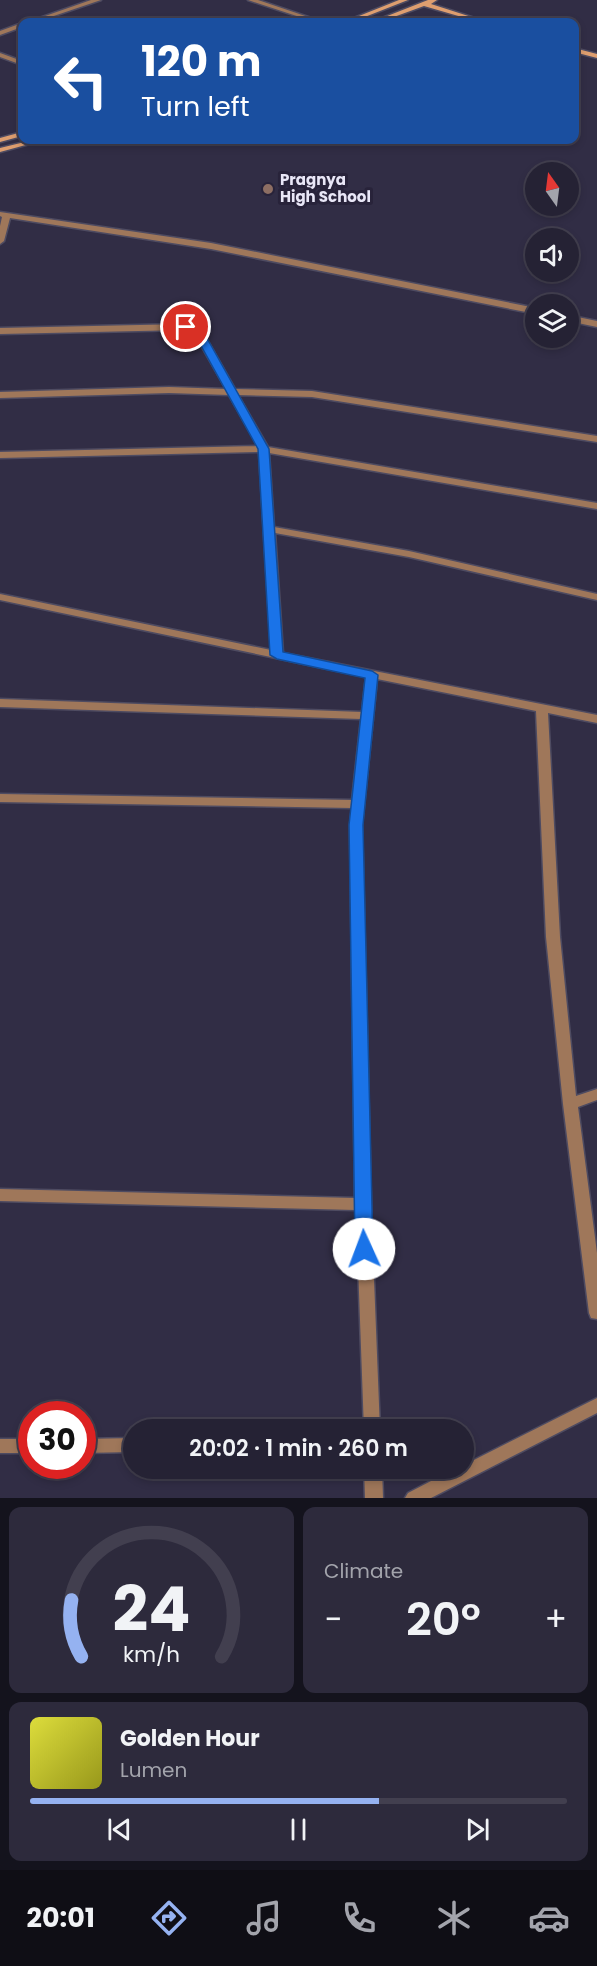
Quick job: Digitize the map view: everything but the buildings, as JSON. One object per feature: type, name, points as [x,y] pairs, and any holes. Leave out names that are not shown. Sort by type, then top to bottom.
[{"type":"main road","points":[[358,18],[405,0]]},
{"type":"main road","points":[[386,18],[434,0]]},
{"type":"main road","points":[[425,4],[471,18]]},
{"type":"main road","points":[[579,51],[597,56]]},
{"type":"main road","points":[[0,140],[18,135]]},
{"type":"main road","points":[[0,150],[24,144]]},
{"type":"street","points":[[43,18],[98,0]]},
{"type":"street","points":[[251,0],[307,18]]},
{"type":"street","points":[[0,31],[18,26]]},
{"type":"street","points":[[0,55],[18,62]]},
{"type":"street","points":[[0,241],[4,214],[211,246],[525,309]]},
{"type":"street","points":[[579,320],[597,324]]},
{"type":"street","points":[[0,330],[195,329],[264,449],[277,655]]},
{"type":"street","points":[[0,394],[169,390],[312,394],[597,439]]},
{"type":"street","points":[[0,455],[264,449],[597,506]]},
{"type":"street","points":[[270,529],[409,554],[597,597]]},
{"type":"street","points":[[0,597],[372,675],[597,719]]},
{"type":"street","points":[[372,675],[356,825],[363,1204],[372,1419]]},
{"type":"street","points":[[0,703],[369,716]]},
{"type":"street","points":[[542,707],[553,937],[570,1104],[597,1313]]},
{"type":"street","points":[[0,798],[358,804]]},
{"type":"street","points":[[570,1104],[597,1094]]},
{"type":"street","points":[[0,1195],[363,1204]]},
{"type":"street","points":[[414,1498],[597,1405]]},
{"type":"street","points":[[96,1446],[123,1445]]},
{"type":"street","points":[[0,1446],[18,1446]]},
{"type":"street","points":[[373,1479],[374,1498]]},
{"type":"place","name":"Pragnya High School","points":[[268,189]]},
{"type":"route","points":[[186,327],[198,331],[264,449],[277,655],[372,675],[356,825],[364,1249]]}]
